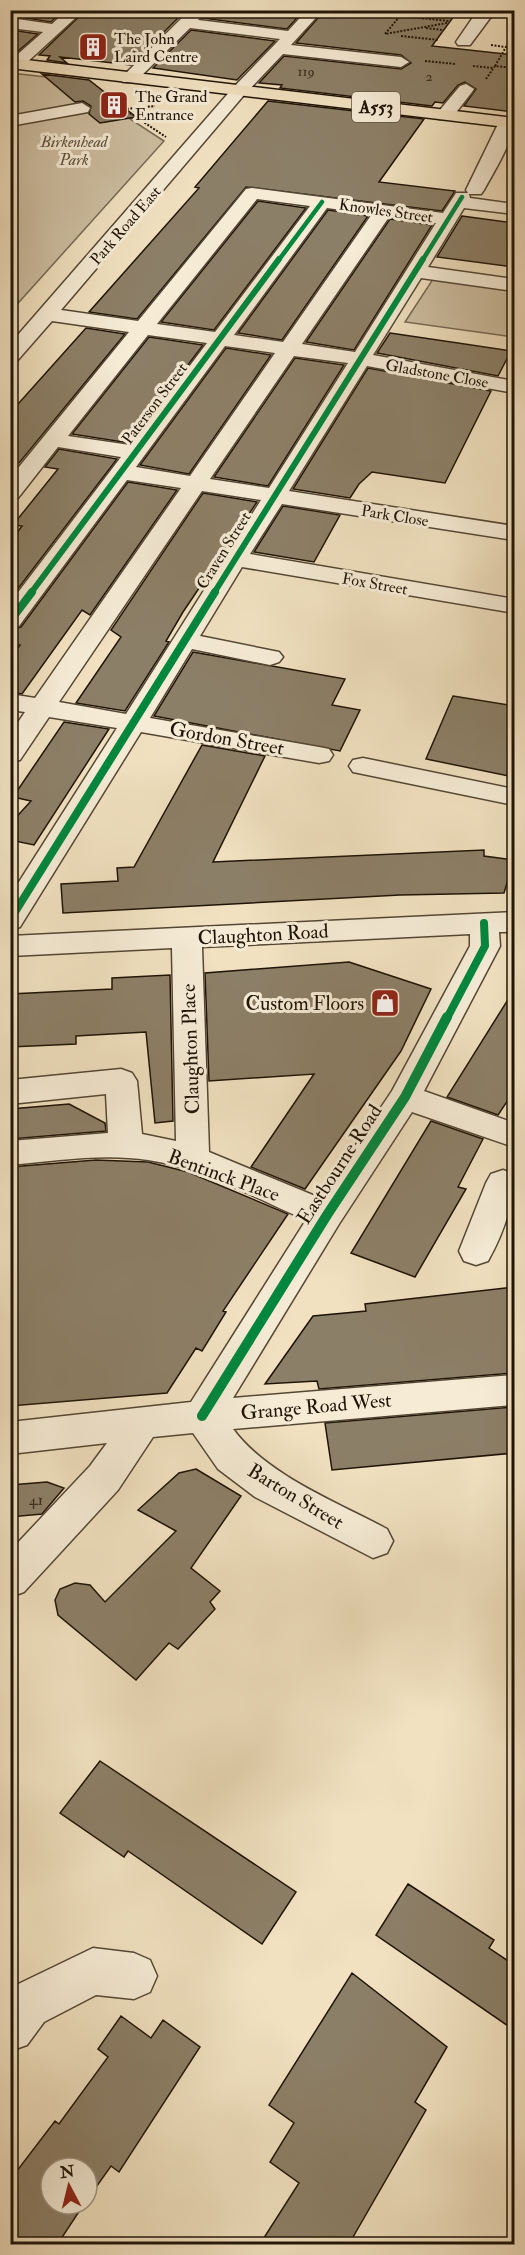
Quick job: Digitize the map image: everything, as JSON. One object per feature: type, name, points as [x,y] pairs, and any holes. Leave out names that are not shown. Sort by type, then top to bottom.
[{"type":"main road","name":"A553","points":[[14,63],[129,79],[511,123]]},
{"type":"street","points":[[14,63],[77,10]]},
{"type":"street","points":[[129,79],[199,10]]},
{"type":"street","name":"Park Road East","points":[[10,357],[238,92],[316,10]]},
{"type":"street","points":[[464,42],[489,10]]},
{"type":"street","points":[[231,28],[243,16]]},
{"type":"street","points":[[10,23],[57,28]]},
{"type":"street","points":[[187,23],[293,36]]},
{"type":"street","points":[[280,49],[400,62]]},
{"type":"street","points":[[359,72],[370,59]]},
{"type":"street","points":[[445,115],[474,88]]},
{"type":"street","points":[[10,121],[82,108]]},
{"type":"street","name":"Craven Street","points":[[10,920],[360,358],[511,123]]},
{"type":"street","name":"Knowles Street","points":[[146,327],[252,193],[384,210],[461,202],[514,209]]},
{"type":"street","name":"Paterson Street","points":[[10,621],[322,202]]},
{"type":"street","points":[[10,754],[199,483],[384,210]]},
{"type":"street","points":[[415,271],[514,285]]},
{"type":"street","name":"Gladstone Close","points":[[48,314],[360,358],[514,387]]},
{"type":"street","points":[[10,493],[146,327]]},
{"type":"street","points":[[53,441],[135,452]]},
{"type":"street","name":"Park Close","points":[[122,472],[514,533]]},
{"type":"street","name":"Fox Street","points":[[235,559],[514,606]]},
{"type":"street","points":[[185,640],[270,657]]},
{"type":"street","name":"Gordon Street","points":[[10,702],[319,754]]},
{"type":"street","points":[[363,766],[514,797]]},
{"type":"street","name":"Claughton Road","points":[[10,946],[499,922]]},
{"type":"street","name":"Eastbourne Road","points":[[202,1416],[327,1215],[405,1097],[499,922]]},
{"type":"street","name":"Claughton Place","points":[[187,938],[193,1160]]},
{"type":"street","points":[[10,1092],[121,1081],[126,1145]]},
{"type":"street","points":[[405,1097],[514,1136]]},
{"type":"street","name":"Bentinck Place","points":[[10,1153],[126,1145],[193,1160],[327,1215]]},
{"type":"street","points":[[476,1251],[501,1218],[503,1183]]},
{"type":"street","name":"Grange Road West","points":[[10,1438],[202,1416],[514,1390]]},
{"type":"street","name":"Barton Street","points":[[202,1416],[232,1458],[269,1485],[374,1541]]},
{"type":"street","points":[[10,1579],[104,1478],[143,1422]]},
{"type":"street","points":[[16,2009],[93,1971],[134,1976]]},
{"type":"path","points":[[385,34],[452,22],[396,16],[400,10]]},
{"type":"path","points":[[385,34],[400,16]]},
{"type":"path","points":[[385,34],[443,40]]},
{"type":"path","points":[[474,88],[495,66],[506,47]]},
{"type":"path","points":[[495,66],[514,68]]},
{"type":"path","points":[[116,112],[128,111],[171,140]]},
{"type":"green space","name":"Birkenhead Park","points":[[11,73],[73,80],[92,89],[99,88],[135,117],[130,119],[164,141],[11,311]]},
{"type":"green space","points":[[435,276],[514,286],[514,337],[405,322]]},
{"type":"building","points":[[35,10],[63,10],[51,22],[26,18]]},
{"type":"building","points":[[86,10],[186,10],[131,65],[60,57],[67,63],[47,60],[50,56],[39,55]]},
{"type":"building","points":[[208,10],[304,10],[287,29],[202,18]]},
{"type":"building","points":[[325,10],[457,12],[432,46],[514,55],[514,112],[464,106],[476,89],[465,82],[458,85],[443,103],[435,102],[432,106],[280,88],[282,85],[259,83],[284,56],[401,69],[411,63],[401,55],[296,43]]},
{"type":"building","points":[[191,30],[275,41],[237,80],[153,68]]},
{"type":"building","points":[[10,31],[38,34],[17,52],[10,51]]},
{"type":"building","points":[[42,74],[89,80],[136,117],[100,123],[89,114],[91,106],[83,101],[75,102]]},
{"type":"building","points":[[268,101],[424,119],[379,182],[455,191],[442,211],[246,187],[137,319],[89,312],[199,188],[195,187]]},
{"type":"building","points":[[258,201],[306,208],[214,330],[161,322]]},
{"type":"building","points":[[328,210],[368,216],[282,340],[238,333]]},
{"type":"building","points":[[462,216],[514,223],[514,267],[437,257]]},
{"type":"building","points":[[390,219],[432,225],[354,350],[306,342]]},
{"type":"building","points":[[86,328],[125,334],[19,463],[10,461],[10,413]]},
{"type":"building","points":[[390,333],[511,351],[498,376],[377,353]]},
{"type":"building","points":[[149,337],[203,345],[129,443],[72,434]]},
{"type":"building","points":[[226,348],[271,355],[189,474],[140,465]]},
{"type":"building","points":[[295,358],[344,365],[268,486],[214,477]]},
{"type":"building","points":[[368,368],[491,391],[445,483],[372,472],[359,484],[350,498],[293,489]]},
{"type":"building","points":[[59,449],[117,459],[10,599],[10,542],[22,526],[13,525],[58,469],[45,467]]},
{"type":"building","points":[[128,482],[177,490],[90,615],[82,610],[22,694],[10,692],[10,659],[20,645],[10,644],[10,630],[21,627]]},
{"type":"building","points":[[203,493],[257,502],[183,612],[166,641],[169,642],[125,711],[76,703],[121,637],[111,630]]},
{"type":"building","points":[[283,506],[340,515],[314,562],[254,552]]},
{"type":"building","points":[[193,652],[345,679],[332,705],[360,710],[340,751],[154,716]]},
{"type":"building","points":[[453,696],[514,706],[514,777],[426,759]]},
{"type":"building","points":[[64,722],[109,729],[34,845],[10,840],[10,824],[31,801],[13,797]]},
{"type":"building","points":[[202,745],[265,756],[213,862],[484,850],[484,856],[514,860],[504,893],[400,895],[63,913],[61,884],[118,881],[117,868],[134,867]]},
{"type":"building","points":[[349,962],[431,989],[401,1051],[305,1189],[251,1167],[314,1074],[209,1081],[205,973]]},
{"type":"building","points":[[170,975],[173,1121],[155,1123],[146,1032],[76,1036],[76,1044],[10,1047],[10,994],[112,989],[112,978]]},
{"type":"building","points":[[514,990],[514,1091],[498,1115],[447,1097]]},
{"type":"building","points":[[69,1104],[105,1123],[106,1131],[10,1139],[10,1109]]},
{"type":"building","points":[[431,1121],[483,1139],[458,1187],[466,1189],[415,1277],[351,1253]]},
{"type":"building","points":[[96,1160],[148,1162],[188,1172],[288,1214],[223,1311],[226,1312],[202,1351],[196,1348],[167,1393],[10,1406],[10,1167]]},
{"type":"building","points":[[514,1287],[514,1373],[319,1389],[317,1381],[265,1384],[313,1316],[366,1311],[365,1304]]},
{"type":"building","points":[[514,1407],[514,1453],[332,1470],[325,1423]]},
{"type":"building","points":[[196,1469],[241,1496],[191,1568],[220,1591],[210,1602],[215,1609],[178,1649],[169,1643],[136,1680],[58,1615],[55,1600],[60,1589],[75,1583],[90,1585],[105,1602],[176,1531],[138,1510],[179,1473]]},
{"type":"building","points":[[47,1482],[64,1488],[42,1514],[10,1517],[10,1485]]},
{"type":"building","points":[[100,1761],[296,1892],[262,1944],[128,1851],[124,1857],[60,1813]]},
{"type":"building","points":[[408,1884],[494,1940],[489,1948],[514,1965],[514,2030],[376,1935]]},
{"type":"building","points":[[352,1973],[447,2047],[415,2102],[426,2110],[349,2244],[260,2244],[299,2183],[270,2162],[294,2123],[269,2105]]},
{"type":"building","points":[[121,2016],[151,2038],[163,2020],[200,2047],[119,2172],[111,2166],[99,2183],[99,2156],[39,2156],[39,2216],[76,2216],[56,2244],[10,2244],[10,2180],[55,2121],[59,2124],[108,2057],[98,2049]]},
{"type":"cycle path","points":[[10,920],[462,197]]},
{"type":"cycle path","points":[[10,621],[322,202]]},
{"type":"cycle path","points":[[202,1416],[327,1215],[405,1097],[485,946],[484,923]]},
{"type":"place","name":"The John Laird Centre","points":[[93,47]]},
{"type":"place","name":"The Grand Entrance","points":[[114,105]]},
{"type":"place","name":"Custom Floors","points":[[385,1003]]}]
